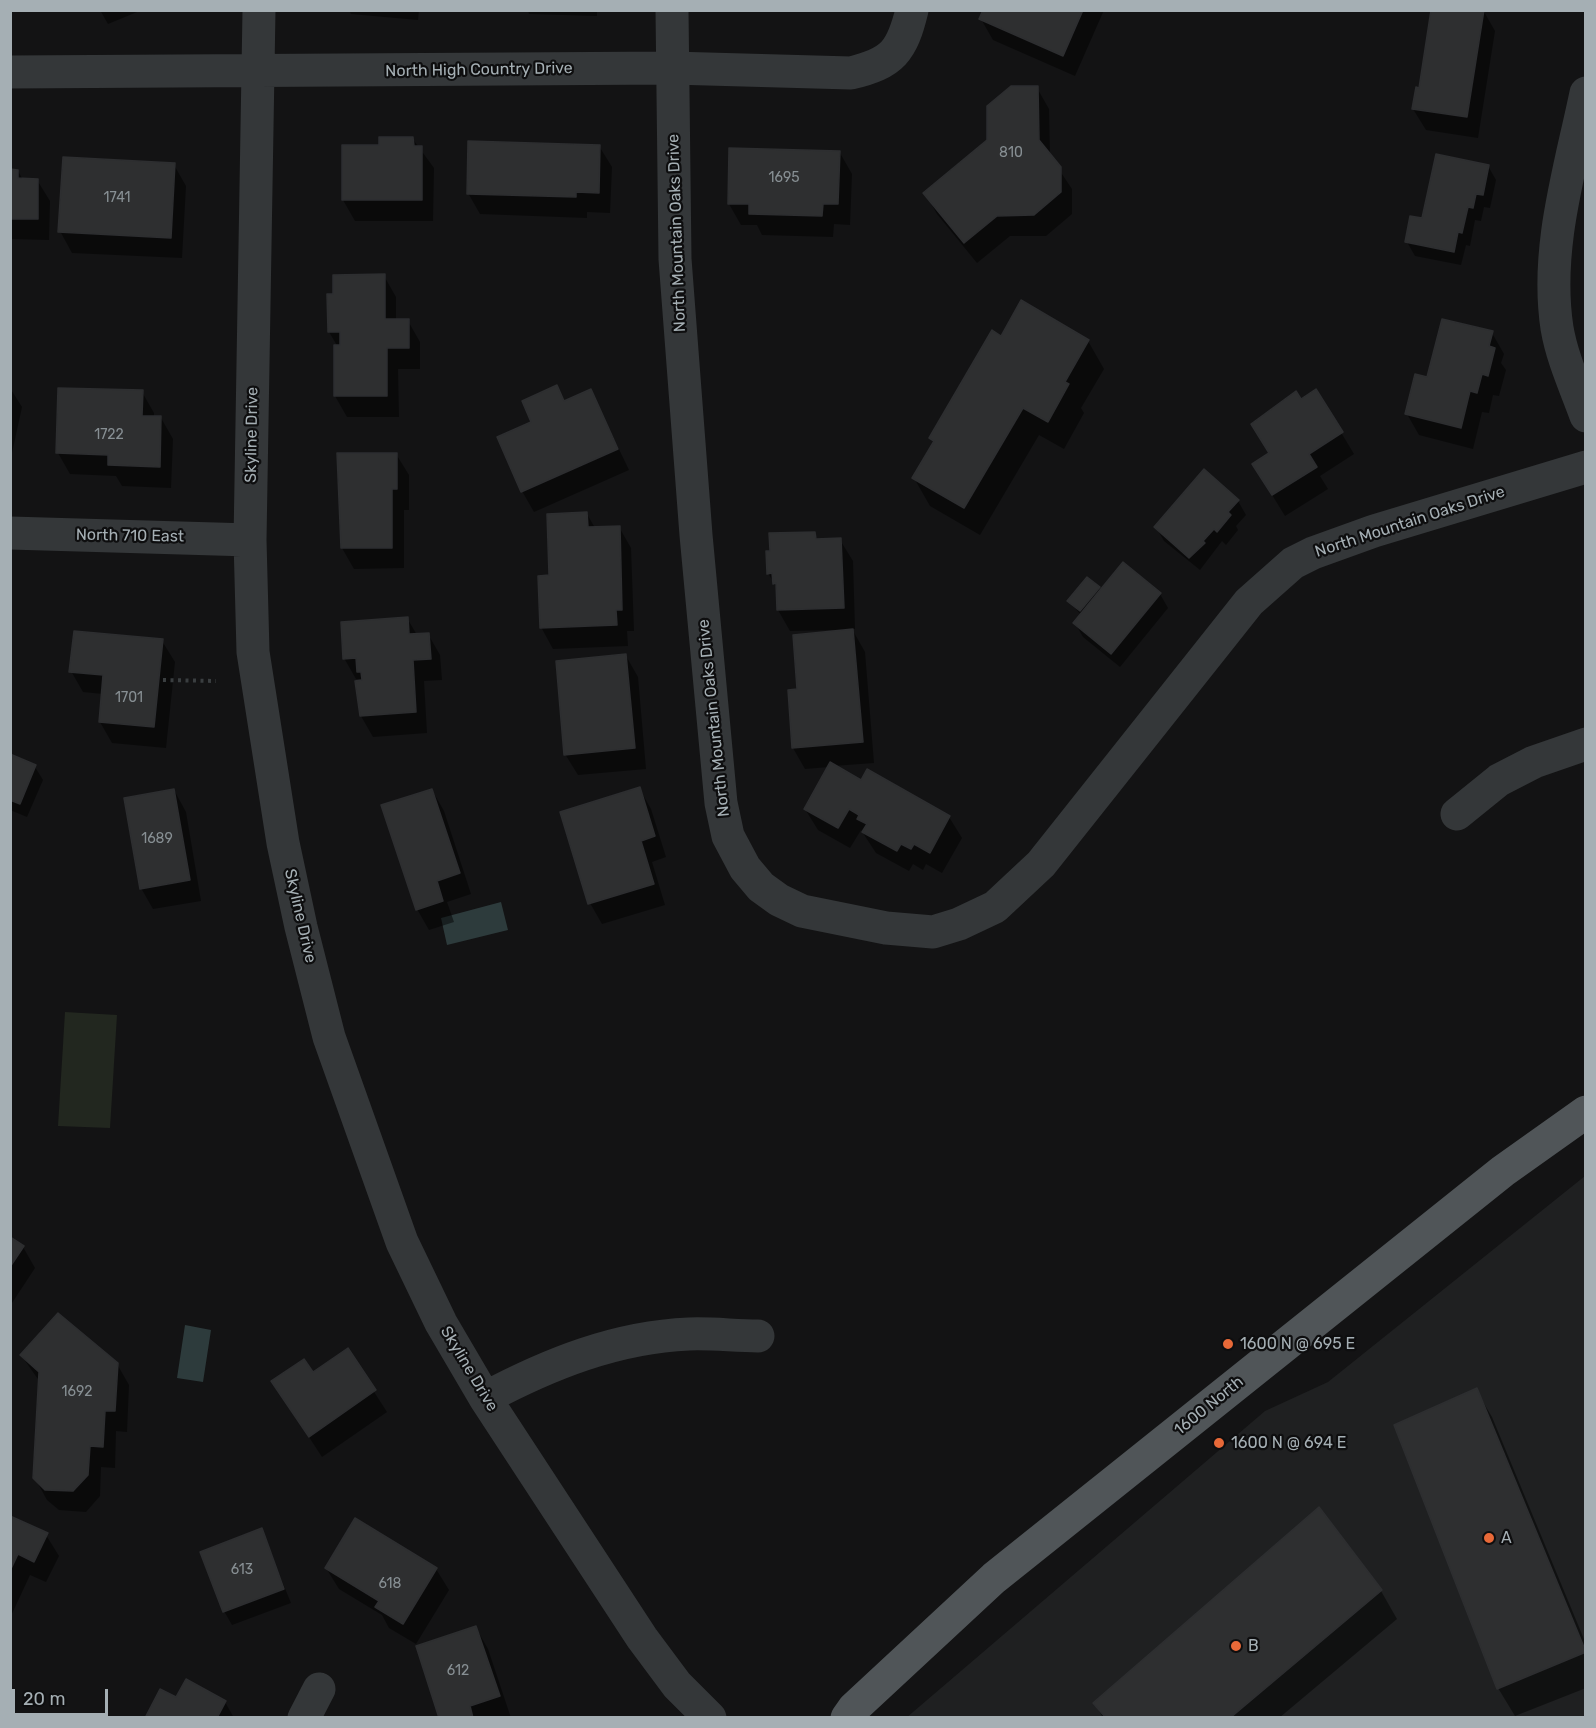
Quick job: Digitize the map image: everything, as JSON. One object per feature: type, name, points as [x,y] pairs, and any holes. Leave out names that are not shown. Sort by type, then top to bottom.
[{"type":"main road","name":"1600 North","points":[[847,1718],[854,1708],[994,1578],[1503,1171],[1586,1112]]},
{"type":"street","name":"Skyline Drive","points":[[259,10],[250,540],[253,652],[264,731],[301,927],[329,1037],[402,1242],[441,1323],[485,1398],[642,1638],[677,1685],[710,1718]]},
{"type":"street","name":"North Mountain Oaks Drive","points":[[672,10],[675,259],[696,535],[721,803],[728,836],[745,868],[761,886],[779,900],[802,911],[886,928],[933,932],[959,924],[995,907],[1041,864],[1249,602],[1293,564],[1313,553],[1374,531],[1586,467]]},
{"type":"street","name":"North High Country Drive","points":[[10,72],[672,68],[852,73],[875,68],[887,61],[900,48],[912,10]]},
{"type":"street","points":[[1586,93],[1556,233],[1554,289],[1558,332],[1586,416]]},
{"type":"street","name":"North 710 East","points":[[10,533],[250,540]]},
{"type":"street","points":[[1457,814],[1499,780],[1534,762],[1586,744]]},
{"type":"street","points":[[485,1398],[529,1375],[597,1348],[690,1334],[758,1336]]},
{"type":"path","points":[[163,680],[216,681]]},
{"type":"shaded area","points":[[501,902],[508,930],[447,945],[441,918]]},
{"type":"shaded area","points":[[65,1012],[117,1015],[110,1128],[58,1126]]},
{"type":"shaded area","points":[[1585,1176],[1585,1717],[906,1718],[1265,1411],[1328,1382]]},
{"type":"shaded area","points":[[185,1325],[211,1330],[203,1382],[177,1378]]},
{"type":"building","points":[[983,10],[1083,10],[1063,56],[979,19]]},
{"type":"building","points":[[1431,10],[1484,10],[1467,117],[1412,109],[1416,87],[1419,88]]},
{"type":"building","points":[[1011,86],[1038,86],[1039,140],[1061,167],[1061,192],[1034,215],[997,216],[964,243],[923,193],[987,140],[987,106]]},
{"type":"building","points":[[379,137],[413,137],[414,146],[422,146],[422,200],[342,200],[342,145],[379,145]]},
{"type":"building","points":[[468,141],[600,145],[599,193],[576,192],[576,197],[467,194]]},
{"type":"building","points":[[729,148],[840,151],[838,204],[823,204],[822,216],[749,214],[749,204],[728,204]]},
{"type":"building","points":[[1436,154],[1489,165],[1483,195],[1476,194],[1473,208],[1468,207],[1462,233],[1458,232],[1454,252],[1405,242],[1410,216],[1422,218]]},
{"type":"building","points":[[63,157],[175,163],[171,238],[58,232]]},
{"type":"building","points":[[10,169],[18,170],[18,178],[38,179],[38,219],[10,219]]},
{"type":"building","points":[[385,274],[385,319],[409,319],[409,348],[387,348],[387,396],[334,396],[334,345],[340,345],[340,332],[328,332],[327,294],[333,294],[333,275]]},
{"type":"building","points":[[1021,300],[1089,340],[1065,382],[1069,384],[1048,422],[1023,408],[964,508],[912,478],[934,441],[929,438],[992,330],[1001,336]]},
{"type":"building","points":[[1442,319],[1493,331],[1489,346],[1495,348],[1488,376],[1482,374],[1477,393],[1470,391],[1461,428],[1405,414],[1415,374],[1427,377]]},
{"type":"building","points":[[557,385],[564,401],[591,389],[618,449],[521,492],[497,437],[531,422],[522,401]]},
{"type":"building","points":[[58,388],[143,390],[142,416],[161,416],[160,467],[108,465],[108,455],[56,453]]},
{"type":"building","points":[[1316,389],[1343,432],[1309,454],[1317,467],[1272,495],[1252,464],[1269,453],[1251,424],[1296,391],[1301,399]]},
{"type":"building","points":[[337,453],[397,453],[397,489],[392,489],[392,548],[341,548]]},
{"type":"building","points":[[1204,469],[1239,500],[1228,512],[1231,515],[1217,532],[1214,529],[1203,541],[1205,543],[1189,558],[1154,527]]},
{"type":"building","points":[[587,512],[588,527],[620,526],[622,610],[616,610],[617,625],[540,628],[538,576],[549,575],[547,514]]},
{"type":"building","points":[[815,532],[816,539],[841,538],[844,608],[777,610],[776,583],[773,584],[772,573],[767,574],[766,551],[770,551],[769,533]]},
{"type":"building","points":[[1123,562],[1161,593],[1111,654],[1073,623]]},
{"type":"building","points":[[1087,577],[1100,587],[1080,611],[1067,601]]},
{"type":"building","points":[[408,617],[409,634],[429,633],[431,659],[413,660],[416,712],[360,716],[355,681],[362,680],[361,672],[357,672],[356,658],[343,659],[341,622]]},
{"type":"building","points":[[853,629],[863,742],[792,748],[788,690],[797,689],[793,635]]},
{"type":"building","points":[[74,631],[163,639],[154,727],[99,722],[103,675],[69,672]]},
{"type":"building","points":[[626,654],[635,748],[564,755],[556,661]]},
{"type":"building","points":[[10,754],[36,765],[20,804],[10,800]]},
{"type":"building","points":[[830,762],[861,780],[867,769],[950,816],[930,853],[914,844],[911,849],[901,844],[897,851],[862,832],[867,824],[857,819],[859,815],[849,809],[838,828],[804,809]]},
{"type":"building","points":[[640,787],[655,836],[641,841],[654,884],[588,904],[560,812]]},
{"type":"building","points":[[174,789],[190,880],[140,889],[124,798]]},
{"type":"building","points":[[432,789],[460,873],[437,881],[443,901],[416,910],[381,805]]},
{"type":"building","points":[[10,1237],[24,1246],[10,1267]]},
{"type":"building","points":[[58,1313],[118,1363],[115,1411],[105,1411],[103,1447],[90,1446],[88,1475],[73,1491],[45,1490],[33,1478],[39,1372],[20,1355]]},
{"type":"building","points":[[348,1348],[376,1390],[309,1437],[271,1381],[304,1359],[313,1372]]},
{"type":"building","name":"A","points":[[1477,1388],[1586,1652],[1497,1689],[1394,1425]]},
{"type":"building","name":"B","points":[[1319,1507],[1382,1590],[1230,1718],[1106,1718],[1093,1703]]},
{"type":"building","points":[[10,1516],[48,1533],[34,1562],[18,1554],[10,1571]]},
{"type":"building","points":[[355,1518],[437,1568],[403,1624],[375,1607],[379,1601],[325,1568]]},
{"type":"building","points":[[262,1528],[284,1589],[223,1612],[200,1552]]},
{"type":"building","points":[[476,1626],[500,1696],[470,1706],[473,1718],[439,1718],[416,1646]]},
{"type":"building","points":[[186,1679],[226,1701],[217,1718],[145,1718],[160,1689],[176,1697]]},
{"type":"place","name":"1600 N @ 695 E","points":[[1228,1344]]},
{"type":"place","name":"1600 N @ 694 E","points":[[1219,1443]]},
{"type":"place","name":"A","points":[[1489,1538]]},
{"type":"place","name":"B","points":[[1236,1646]]}]
